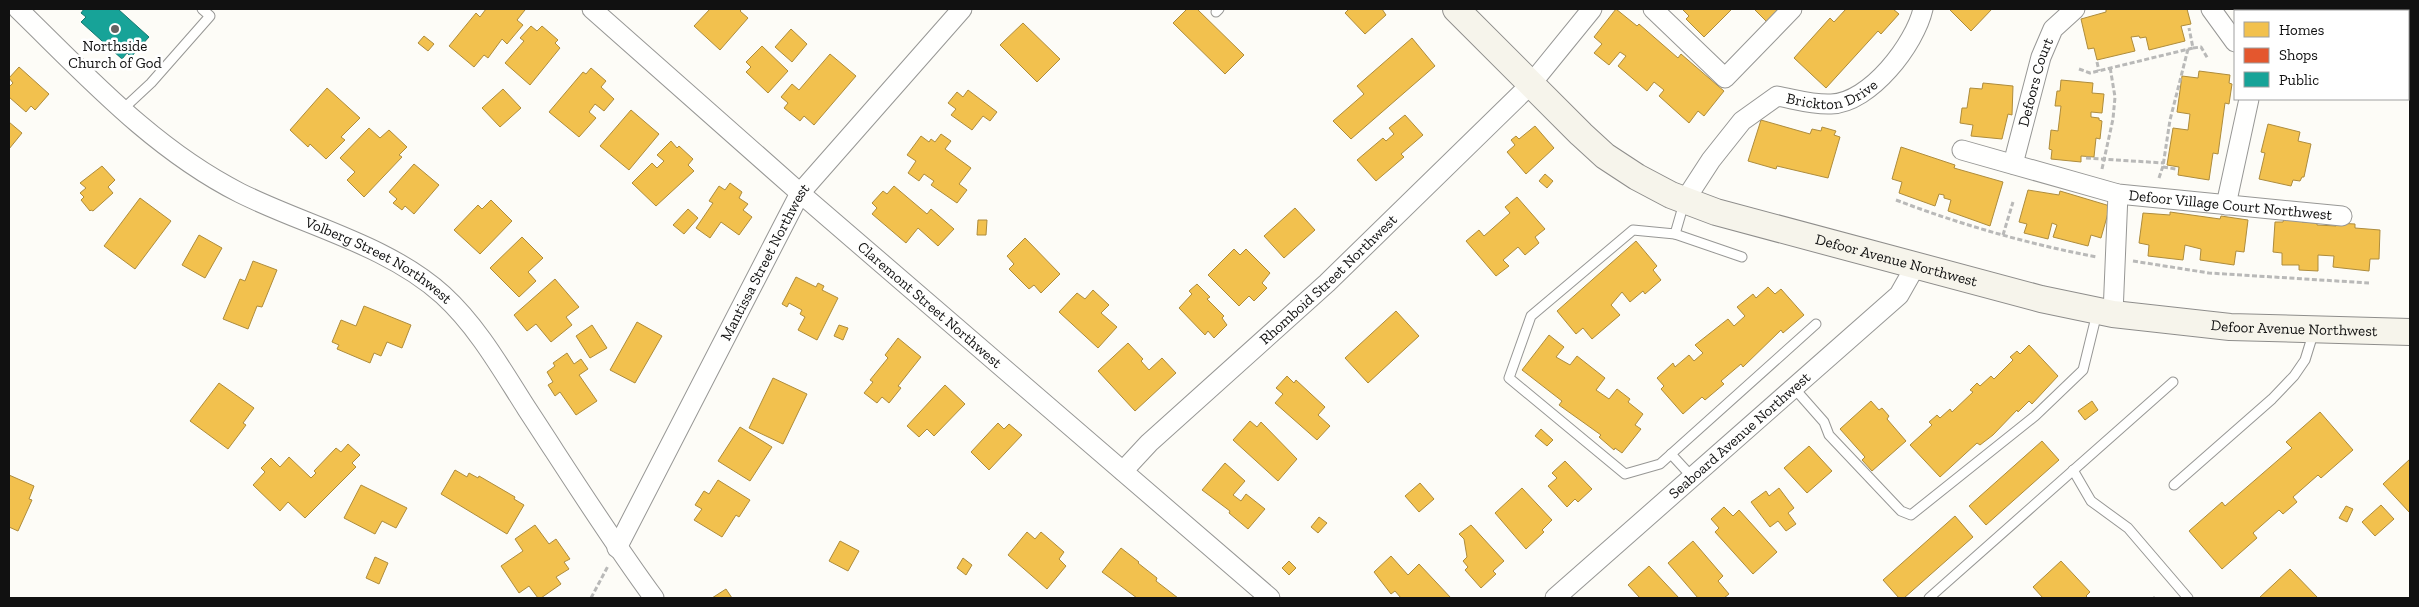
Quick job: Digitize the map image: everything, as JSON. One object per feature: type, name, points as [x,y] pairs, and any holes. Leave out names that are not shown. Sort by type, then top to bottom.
[{"type":"street","name":"Volberg Street Northwest","points":[[18,9],[122,110],[183,160],[240,192],[392,260],[417,275],[443,295],[479,335],[618,548],[654,598]]},
{"type":"street","name":"Claremont Street Northwest","points":[[592,9],[800,193],[1270,598]]},
{"type":"street","name":"Mantissa Street Northwest","points":[[618,548],[800,193],[962,9]]},
{"type":"street","name":"Defoor Avenue Northwest","points":[[1456,9],[1581,134],[1606,156],[1637,177],[1685,200],[1716,212],[2041,299],[2105,312],[2230,327],[2410,332]]},
{"type":"street","name":"Rhomboid Street Northwest","points":[[1123,471],[1149,443],[1327,284],[1531,84],[1592,9]]},
{"type":"street","points":[[1653,9],[1725,78],[1792,9]]},
{"type":"street","name":"Brickton Drive","points":[[1685,200],[1711,160],[1742,122],[1777,96],[1832,105],[1864,93],[1894,65],[1912,35],[1923,9]]},
{"type":"street","name":"Defoors Court","points":[[2013,164],[2041,57],[2053,29],[2075,9]]},
{"type":"street","points":[[2211,9],[2234,41]]},
{"type":"street","points":[[2226,205],[2249,100]]},
{"type":"street","points":[[1962,150],[2105,190]]},
{"type":"street","name":"Defoor Village Court Northwest","points":[[2105,312],[2115,259],[2105,190],[2151,197],[2342,216]]},
{"type":"street","name":"Seaboard Avenue Northwest","points":[[1556,598],[1899,295],[1916,266]]},
{"type":"lane","points":[[122,110],[151,83],[210,16],[202,9]]},
{"type":"lane","points":[[1675,234],[1685,200]]},
{"type":"lane","points":[[1742,257],[1675,234],[1633,230],[1531,316],[1509,378],[1626,474],[1660,464],[1816,324]]},
{"type":"lane","points":[[1794,388],[1824,422],[1829,434],[1901,510],[1911,515],[2034,416],[2083,370],[2105,312]]},
{"type":"lane","points":[[2174,485],[2272,399],[2294,376],[2305,360],[2314,329]]},
{"type":"lane","points":[[1929,598],[2173,382]]},
{"type":"lane","points":[[1672,454],[1693,478]]},
{"type":"lane","points":[[2073,470],[2091,501],[2128,528],[2188,598]]},
{"type":"path","points":[[2189,28],[2193,48]]},
{"type":"path","points":[[2079,69],[2090,73],[2201,47],[2208,59]]},
{"type":"path","points":[[2151,197],[2163,165],[2170,120],[2188,49]]},
{"type":"path","points":[[2098,62],[2100,71]]},
{"type":"path","points":[[2105,190],[2104,160],[2113,119],[2114,97],[2110,68]]},
{"type":"path","points":[[2086,158],[2163,165],[2176,169]]},
{"type":"path","points":[[1896,200],[1952,221],[2050,248],[2208,272],[2369,283]]},
{"type":"path","points":[[2003,235],[2013,202]]},
{"type":"path","points":[[591,598],[618,548]]},
{"type":"building: Homes","points":[[486,9],[523,9],[525,10],[517,20],[523,25],[507,44],[502,39],[488,58],[484,55],[474,67],[449,46],[476,13],[480,17]]},
{"type":"building: Homes","points":[[710,9],[742,9],[740,11],[748,18],[720,50],[694,26]]},
{"type":"building: Homes","points":[[1187,9],[1197,9],[1244,55],[1225,74],[1173,23]]},
{"type":"building: Homes","points":[[1349,9],[1382,9],[1386,15],[1365,34],[1345,13]]},
{"type":"building: Homes","points":[[1616,9],[1637,26],[1639,24],[1678,58],[1681,54],[1724,91],[1704,116],[1698,111],[1689,123],[1659,96],[1664,90],[1654,82],[1647,91],[1618,66],[1626,56],[1620,52],[1609,65],[1594,53],[1602,44],[1594,37]]},
{"type":"building: Homes","points":[[1682,9],[1732,9],[1704,37],[1686,19],[1689,16]]},
{"type":"building: Homes","points":[[1754,9],[1786,9],[1770,25]]},
{"type":"building: Homes","points":[[1846,9],[1893,9],[1899,14],[1881,34],[1878,31],[1826,88],[1794,58],[1830,18],[1834,22]]},
{"type":"building: Homes","points":[[1949,9],[1992,9],[1971,31]]},
{"type":"building: Homes","points":[[2106,9],[2187,9],[2191,24],[2181,26],[2185,41],[2149,50],[2146,37],[2131,37],[2135,51],[2097,60],[2094,48],[2088,49],[2081,19],[2106,12]]},
{"type":"building: Homes","points":[[1023,23],[1060,59],[1037,82],[1000,45]]},
{"type":"building: Homes","points":[[531,26],[537,31],[542,26],[558,40],[555,43],[560,48],[530,85],[505,63],[524,41],[520,38]]},
{"type":"building: Homes","points":[[791,29],[807,44],[792,62],[775,47]]},
{"type":"building: Homes","points":[[424,36],[434,44],[428,51],[418,43]]},
{"type":"building: Homes","points":[[1412,38],[1435,66],[1351,139],[1333,121],[1364,94],[1357,86]]},
{"type":"building: Homes","points":[[762,46],[788,71],[768,93],[746,72],[751,67],[746,62]]},
{"type":"building: Homes","points":[[830,54],[856,76],[814,125],[804,116],[800,121],[784,108],[788,103],[781,97],[792,84],[799,90]]},
{"type":"building: Homes","points":[[19,67],[49,94],[35,110],[31,106],[26,112],[9,97],[9,87],[13,83],[9,78]]},
{"type":"building: Homes","points":[[591,68],[606,81],[601,87],[614,99],[604,111],[595,104],[589,112],[596,118],[579,137],[549,112],[583,72],[586,74]]},
{"type":"building: Homes","points":[[2199,71],[2230,75],[2229,83],[2232,84],[2229,104],[2225,103],[2218,154],[2213,153],[2209,180],[2178,175],[2179,167],[2167,165],[2173,128],[2188,130],[2190,114],[2177,112],[2182,76],[2198,78]]},
{"type":"building: Homes","points":[[2061,80],[2093,83],[2092,93],[2104,94],[2102,113],[2091,112],[2091,117],[2099,118],[2102,121],[2100,139],[2096,138],[2094,157],[2081,156],[2081,162],[2051,159],[2052,150],[2049,149],[2051,130],[2058,131],[2061,106],[2055,106]]},
{"type":"building: Homes","points":[[1983,83],[2013,86],[2012,115],[2008,114],[2002,139],[1971,136],[1973,125],[1960,123],[1962,108],[1967,108],[1970,88],[1982,89]]},
{"type":"building: Homes","points":[[327,88],[360,118],[341,137],[345,140],[326,159],[310,144],[308,147],[290,130]]},
{"type":"building: Homes","points":[[503,89],[521,108],[500,127],[482,108]]},
{"type":"building: Homes","points":[[968,90],[997,112],[990,121],[983,116],[972,130],[951,115],[956,109],[948,103],[957,92],[963,97]]},
{"type":"building: Homes","points":[[631,110],[659,134],[629,170],[600,146]]},
{"type":"building: Homes","points":[[1405,115],[1423,135],[1401,154],[1404,157],[1376,181],[1357,160],[1383,138],[1386,141],[1394,134],[1389,128]]},
{"type":"building: Homes","points":[[1761,120],[1810,134],[1812,129],[1821,131],[1822,127],[1836,131],[1834,135],[1840,137],[1828,178],[1777,166],[1776,169],[1748,161]]},
{"type":"building: Homes","points":[[9,122],[22,133],[9,149]]},
{"type":"building: Homes","points":[[2268,124],[2300,132],[2298,141],[2311,144],[2304,177],[2300,181],[2293,180],[2291,186],[2259,179],[2265,153],[2261,152]]},
{"type":"building: Homes","points":[[1535,126],[1554,148],[1526,174],[1507,152],[1515,145],[1511,140],[1516,136],[1519,139]]},
{"type":"building: Homes","points":[[369,128],[380,138],[389,130],[407,147],[399,155],[402,157],[364,197],[347,180],[355,172],[340,158]]},
{"type":"building: Homes","points":[[941,134],[951,141],[945,149],[971,168],[959,184],[967,190],[957,203],[931,185],[934,181],[924,174],[919,181],[908,173],[916,161],[907,155],[921,136],[929,142],[931,139],[935,142]]},
{"type":"building: Homes","points":[[671,141],[677,148],[679,146],[693,159],[688,165],[694,171],[656,206],[632,183],[652,163],[657,168],[664,161],[657,155]]},
{"type":"building: Homes","points":[[1901,147],[1955,165],[1954,168],[2003,182],[1990,226],[1948,211],[1951,200],[1944,198],[1944,195],[1939,194],[1935,206],[1899,193],[1902,182],[1892,179]]},
{"type":"building: Homes","points":[[414,164],[439,185],[414,214],[405,206],[402,210],[393,203],[397,199],[389,192]]},
{"type":"building: Homes","points":[[102,166],[115,180],[108,187],[113,193],[93,211],[90,211],[81,200],[84,197],[80,193],[86,188],[80,183]]},
{"type":"building: Homes","points":[[1545,174],[1553,181],[1547,188],[1539,181]]},
{"type":"building: Homes","points":[[730,183],[742,192],[739,198],[748,204],[743,210],[752,217],[739,235],[721,222],[710,238],[696,228],[713,203],[709,201],[719,186],[725,190]]},
{"type":"building: Homes","points":[[894,186],[927,214],[931,209],[954,229],[938,246],[918,228],[906,243],[872,214],[877,208],[872,203],[883,191],[887,194]]},
{"type":"building: Homes","points":[[2028,190],[2059,195],[2060,191],[2110,206],[2101,238],[2091,235],[2088,246],[2053,237],[2057,225],[2052,223],[2048,239],[2024,233],[2027,224],[2019,222]]},
{"type":"building: Homes","points":[[1517,197],[1545,229],[1535,237],[1539,243],[1525,255],[1518,247],[1503,260],[1509,266],[1496,276],[1466,241],[1479,230],[1484,236],[1510,213],[1505,207]]},
{"type":"building: Homes","points":[[140,198],[171,221],[135,269],[104,246]]},
{"type":"building: Homes","points":[[491,200],[512,221],[480,254],[454,230],[478,205],[482,209]]},
{"type":"building: Homes","points":[[1295,208],[1315,230],[1284,258],[1264,236]]},
{"type":"building: Homes","points":[[688,209],[698,218],[684,234],[673,225]]},
{"type":"building: Homes","points":[[2170,212],[2220,219],[2221,216],[2248,220],[2244,252],[2236,251],[2234,265],[2200,260],[2201,249],[2185,245],[2183,260],[2148,256],[2149,245],[2139,243],[2143,213],[2170,215]]},
{"type":"building: Homes","points":[[2284,219],[2302,220],[2302,222],[2317,223],[2317,225],[2355,224],[2355,228],[2380,230],[2379,259],[2370,259],[2369,271],[2333,267],[2334,256],[2318,255],[2318,271],[2299,270],[2299,265],[2282,265],[2282,253],[2273,252],[2275,222],[2283,222]]},
{"type":"building: Homes","points":[[978,220],[987,220],[986,235],[977,235]]},
{"type":"building: Homes","points":[[199,235],[222,248],[205,278],[182,265]]},
{"type":"building: Homes","points":[[522,237],[543,258],[528,272],[536,281],[519,297],[490,268]]},
{"type":"building: Homes","points":[[1025,238],[1060,274],[1041,293],[1034,285],[1029,289],[1009,269],[1014,264],[1007,256]]},
{"type":"building: Homes","points":[[1636,241],[1657,266],[1653,270],[1661,280],[1645,294],[1643,291],[1630,302],[1622,292],[1611,305],[1620,315],[1592,339],[1583,328],[1576,334],[1557,311]]},
{"type":"building: Homes","points":[[1234,249],[1240,255],[1246,249],[1270,273],[1262,283],[1267,288],[1254,301],[1249,296],[1239,306],[1208,275]]},
{"type":"building: Homes","points":[[253,261],[277,270],[262,307],[257,306],[248,329],[223,319],[240,279],[245,281]]},
{"type":"building: Homes","points":[[796,277],[816,287],[818,283],[824,286],[822,290],[838,298],[817,340],[798,330],[805,317],[800,314],[802,310],[789,303],[787,307],[782,304]]},
{"type":"building: Homes","points":[[555,279],[579,307],[566,317],[572,325],[551,342],[536,324],[527,331],[514,315]]},
{"type":"building: Homes","points":[[1197,284],[1210,297],[1207,299],[1224,316],[1222,318],[1227,325],[1214,338],[1208,331],[1205,335],[1179,308],[1192,294],[1189,291]]},
{"type":"building: Homes","points":[[1768,287],[1775,294],[1781,289],[1804,315],[1783,333],[1781,330],[1743,367],[1741,364],[1721,381],[1724,384],[1705,400],[1702,397],[1683,414],[1661,389],[1664,386],[1657,378],[1673,363],[1675,367],[1689,355],[1694,361],[1703,353],[1695,345],[1728,319],[1734,326],[1745,316],[1737,307],[1753,294],[1756,298]]},
{"type":"building: Homes","points":[[1093,290],[1109,305],[1101,313],[1117,327],[1098,348],[1059,312],[1077,293],[1085,299]]},
{"type":"building: Homes","points":[[364,306],[411,325],[402,348],[387,342],[381,356],[374,353],[370,363],[337,349],[339,345],[332,342],[341,320],[356,326]]},
{"type":"building: Homes","points":[[1396,311],[1419,336],[1368,383],[1345,358]]},
{"type":"building: Homes","points":[[637,322],[662,336],[635,383],[610,370]]},
{"type":"building: Homes","points":[[592,325],[607,348],[590,358],[576,336]]},
{"type":"building: Homes","points":[[839,325],[848,328],[843,340],[834,336]]},
{"type":"building: Homes","points":[[1549,335],[1564,347],[1556,357],[1570,365],[1577,356],[1605,378],[1596,390],[1609,399],[1617,389],[1630,399],[1628,402],[1643,414],[1635,425],[1641,429],[1622,453],[1615,448],[1614,450],[1599,437],[1601,435],[1559,405],[1562,401],[1522,370]]},
{"type":"building: Homes","points":[[898,338],[921,357],[898,386],[901,388],[889,403],[882,397],[877,403],[864,393],[873,382],[870,380],[888,358],[885,355]]},
{"type":"building: Homes","points":[[1128,343],[1143,359],[1141,361],[1149,370],[1162,358],[1176,373],[1135,411],[1098,371]]},
{"type":"building: Homes","points":[[2029,345],[2058,376],[2032,404],[2029,401],[2018,412],[2017,410],[1993,435],[1980,445],[1977,443],[1940,477],[1910,445],[1932,425],[1929,422],[1937,415],[1940,418],[1950,409],[1952,412],[1973,392],[1970,390],[1977,383],[1980,386],[1991,376],[1994,379],[2013,360],[2010,357],[2017,351],[2020,354]]},
{"type":"building: Homes","points":[[567,353],[574,364],[581,359],[588,369],[579,375],[597,401],[576,415],[560,392],[555,396],[548,385],[553,382],[547,372],[555,366],[553,363]]},
{"type":"building: Homes","points":[[1287,376],[1294,383],[1296,380],[1325,407],[1318,415],[1330,426],[1317,440],[1275,403],[1283,394],[1276,388]]},
{"type":"building: Homes","points":[[773,378],[807,394],[783,444],[749,428]]},
{"type":"building: Homes","points":[[219,383],[254,408],[243,423],[246,425],[228,449],[190,421]]},
{"type":"building: Homes","points":[[945,385],[965,404],[934,436],[927,429],[919,437],[907,426]]},
{"type":"building: Homes","points":[[1871,401],[1879,410],[1882,408],[1889,416],[1887,419],[1906,441],[1872,471],[1862,460],[1865,457],[1840,429]]},
{"type":"building: Homes","points":[[2092,401],[2098,410],[2085,420],[2078,411]]},
{"type":"building: Homes","points":[[2320,412],[2353,450],[2321,478],[2318,475],[2293,497],[2297,502],[2283,514],[2279,510],[2253,533],[2257,538],[2222,569],[2189,531],[2222,502],[2225,506],[2292,448],[2286,442]]},
{"type":"building: Homes","points":[[1250,421],[1257,427],[1261,422],[1297,459],[1278,481],[1233,440]]},
{"type":"building: Homes","points":[[998,423],[1004,429],[1009,424],[1022,435],[989,470],[971,452]]},
{"type":"building: Homes","points":[[740,427],[772,447],[750,481],[718,461]]},
{"type":"building: Homes","points":[[1541,429],[1553,440],[1547,446],[1535,436]]},
{"type":"building: Homes","points":[[2042,441],[2059,460],[1986,525],[1969,506]]},
{"type":"building: Homes","points":[[348,444],[360,455],[352,463],[356,467],[305,518],[288,502],[280,511],[253,485],[265,472],[261,468],[271,458],[280,467],[289,457],[311,478],[316,473],[314,471],[336,448],[341,452]]},
{"type":"building: Homes","points":[[1809,446],[1832,471],[1807,493],[1784,468]]},
{"type":"building: Homes","points":[[2410,459],[2410,513],[2383,484]]},
{"type":"building: Homes","points":[[1565,461],[1592,489],[1578,502],[1575,499],[1567,507],[1548,486],[1557,478],[1552,473]]},
{"type":"building: Homes","points":[[1225,463],[1245,481],[1233,495],[1241,501],[1246,494],[1265,509],[1248,529],[1229,513],[1230,511],[1202,490]]},
{"type":"building: Homes","points":[[455,470],[467,477],[469,473],[478,478],[479,476],[515,497],[514,499],[524,505],[507,534],[441,494]]},
{"type":"building: Homes","points":[[9,475],[34,486],[29,499],[32,500],[18,531],[9,527]]},
{"type":"building: Homes","points":[[718,480],[750,500],[739,517],[736,515],[722,537],[694,520],[702,509],[695,505],[704,491],[709,494]]},
{"type":"building: Homes","points":[[1420,483],[1434,499],[1419,512],[1405,496]]},
{"type":"building: Homes","points":[[361,485],[407,508],[396,528],[382,521],[375,534],[344,518]]},
{"type":"building: Homes","points":[[1522,488],[1552,520],[1542,530],[1544,532],[1526,549],[1495,513]]},
{"type":"building: Homes","points":[[1779,488],[1794,508],[1788,513],[1796,524],[1786,531],[1778,521],[1770,527],[1751,502],[1766,491],[1769,496]]},
{"type":"building: Homes","points":[[2381,505],[2394,519],[2375,536],[2362,522]]},
{"type":"building: Homes","points":[[2346,506],[2353,509],[2347,522],[2339,518]]},
{"type":"building: Homes","points":[[1724,507],[1733,516],[1739,510],[1777,552],[1753,574],[1715,532],[1719,528],[1711,519]]},
{"type":"building: Homes","points":[[1955,516],[1973,537],[1904,598],[1899,598],[1883,580]]},
{"type":"building: Homes","points":[[1319,517],[1327,523],[1318,533],[1311,527]]},
{"type":"building: Homes","points":[[535,525],[549,544],[556,539],[570,559],[564,562],[569,569],[556,577],[561,584],[541,598],[538,598],[529,586],[519,593],[501,566],[523,551],[515,539]]},
{"type":"building: Homes","points":[[1471,525],[1504,561],[1493,571],[1496,574],[1481,588],[1465,570],[1468,567],[1463,561],[1467,557],[1464,539],[1459,534]]},
{"type":"building: Homes","points":[[1027,532],[1035,539],[1041,532],[1064,552],[1059,559],[1066,566],[1047,589],[1008,555]]},
{"type":"building: Homes","points":[[840,541],[859,551],[848,571],[829,561]]},
{"type":"building: Homes","points":[[1693,541],[1723,576],[1718,581],[1729,594],[1724,598],[1698,598],[1668,563]]},
{"type":"building: Homes","points":[[1121,548],[1157,578],[1156,581],[1178,598],[1137,598],[1102,572]]},
{"type":"building: Homes","points":[[1391,556],[1408,575],[1419,564],[1451,598],[1401,598],[1395,591],[1391,594],[1374,572]]},
{"type":"building: Homes","points":[[375,557],[388,563],[379,584],[366,578]]},
{"type":"building: Homes","points":[[963,558],[972,565],[966,575],[957,568]]},
{"type":"building: Homes","points":[[1289,561],[1296,568],[1289,575],[1282,568]]},
{"type":"building: Homes","points":[[2061,561],[2090,592],[2086,596],[2088,598],[2043,598],[2033,587]]},
{"type":"building: Homes","points":[[1649,566],[1679,598],[1640,598],[1628,585]]},
{"type":"building: Homes","points":[[2290,569],[2318,598],[2259,598]]},
{"type":"building: Homes","points":[[726,589],[732,598],[712,598]]},
{"type":"building: Shops","points":[[2283,9],[2337,9],[2336,10]]},
{"type":"building: Public","name":"Northside Church of God","points":[[84,9],[118,9],[149,37],[131,57],[127,53],[122,59],[81,22],[86,17],[81,13]]},
{"type":"place","name":"Northside Church of God","points":[[115,29]]}]
